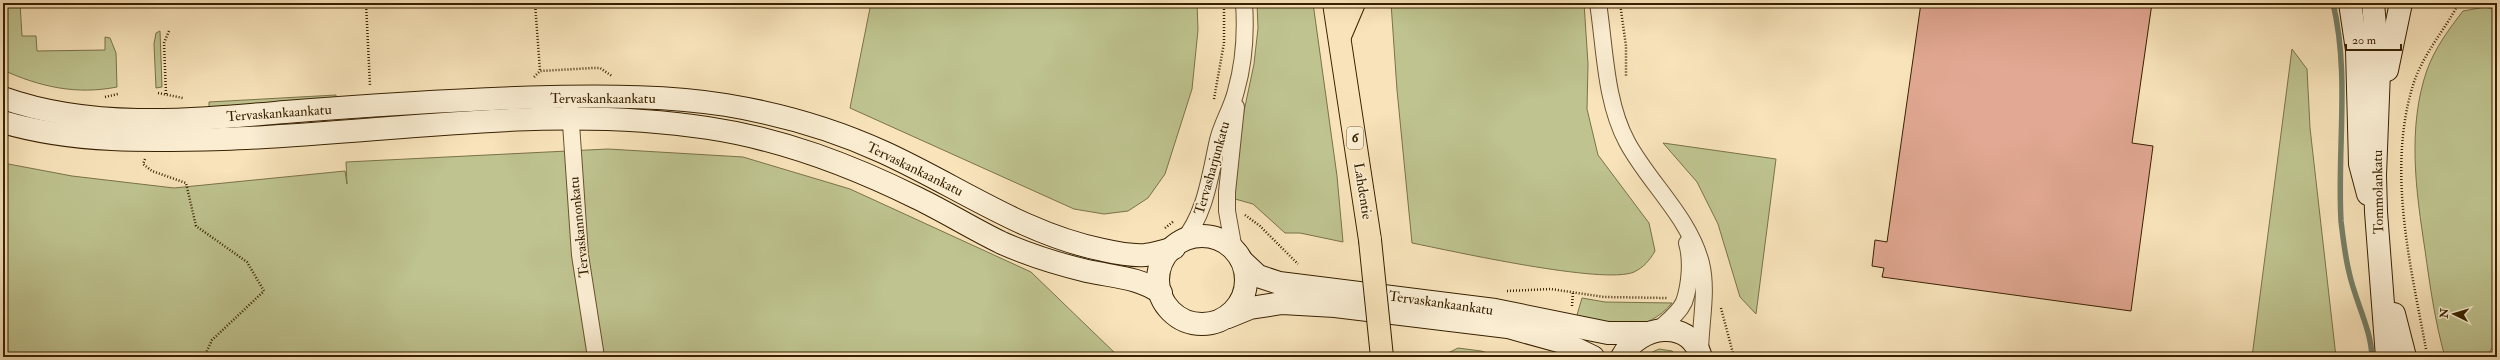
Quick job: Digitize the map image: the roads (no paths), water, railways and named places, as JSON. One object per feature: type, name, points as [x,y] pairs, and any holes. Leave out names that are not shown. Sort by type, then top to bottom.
[{"type":"highway","name":"Lahdentie","points":[[1334,3],[1370,240],[1382,357]]},
{"type":"highway","points":[[1340,36],[1354,3]]},
{"type":"street","name":"Tervasharjunkatu","points":[[1238,256],[1227,210],[1227,192],[1236,117],[1236,92],[1243,49],[1244,3]]},
{"type":"street","points":[[1598,3],[1609,79],[1620,125],[1638,160],[1681,220],[1694,244],[1702,275],[1701,355]]},
{"type":"street","points":[[2350,3],[2357,50],[2360,164],[2365,187],[2376,212]]},
{"type":"street","name":"Tommolankatu","points":[[2373,3],[2379,71],[2376,212],[2388,357]]},
{"type":"street","name":"Tommolankatu","points":[[2377,143],[2387,68],[2401,3]]},
{"type":"street","name":"Tervasharjunkatu","points":[[1173,240],[1194,225],[1202,206],[1219,137],[1236,92]]},
{"type":"street","name":"Tervaskankaankatu","points":[[3,98],[60,112],[99,118],[140,120],[240,116],[481,99],[570,108],[658,122],[708,128],[790,145],[830,158],[916,198],[1002,242],[1049,261],[1143,281],[1161,293]]},
{"type":"street","name":"Tervaskankaankatu","points":[[3,122],[41,132],[68,136],[155,140],[259,138],[513,120],[570,108],[698,101],[764,113],[832,131],[880,150],[1026,225],[1057,239],[1123,254],[1142,255],[1173,240]]},
{"type":"street","name":"Tervaskannonkatu","points":[[570,108],[580,254],[596,357]]},
{"type":"street","points":[[1622,357],[1628,347],[1676,313],[1683,302],[1687,285],[1688,246],[1681,220]]},
{"type":"street","points":[[1206,236],[1221,240],[1238,256],[1246,277],[1245,293],[1238,306],[1228,316],[1214,323],[1198,324],[1184,320],[1172,312],[1158,285],[1159,270],[1173,240],[1206,236]]},
{"type":"street","name":"Tommolankatu","points":[[2379,242],[2384,273],[2405,357]]},
{"type":"street","name":"Tervaskankaankatu","points":[[1238,256],[1258,276],[1279,283],[1495,310],[1587,330],[1608,333],[1672,330],[1684,335],[1694,343],[1701,355]]},
{"type":"street","name":"Tervaskankaankatu","points":[[1228,316],[1267,304],[1298,302],[1335,306],[1508,327],[1562,342],[1593,357]]},
{"type":"waterway","points":[[2333,3],[2338,30],[2342,84],[2340,166],[2341,221],[2348,266],[2369,336],[2372,357]]}]
